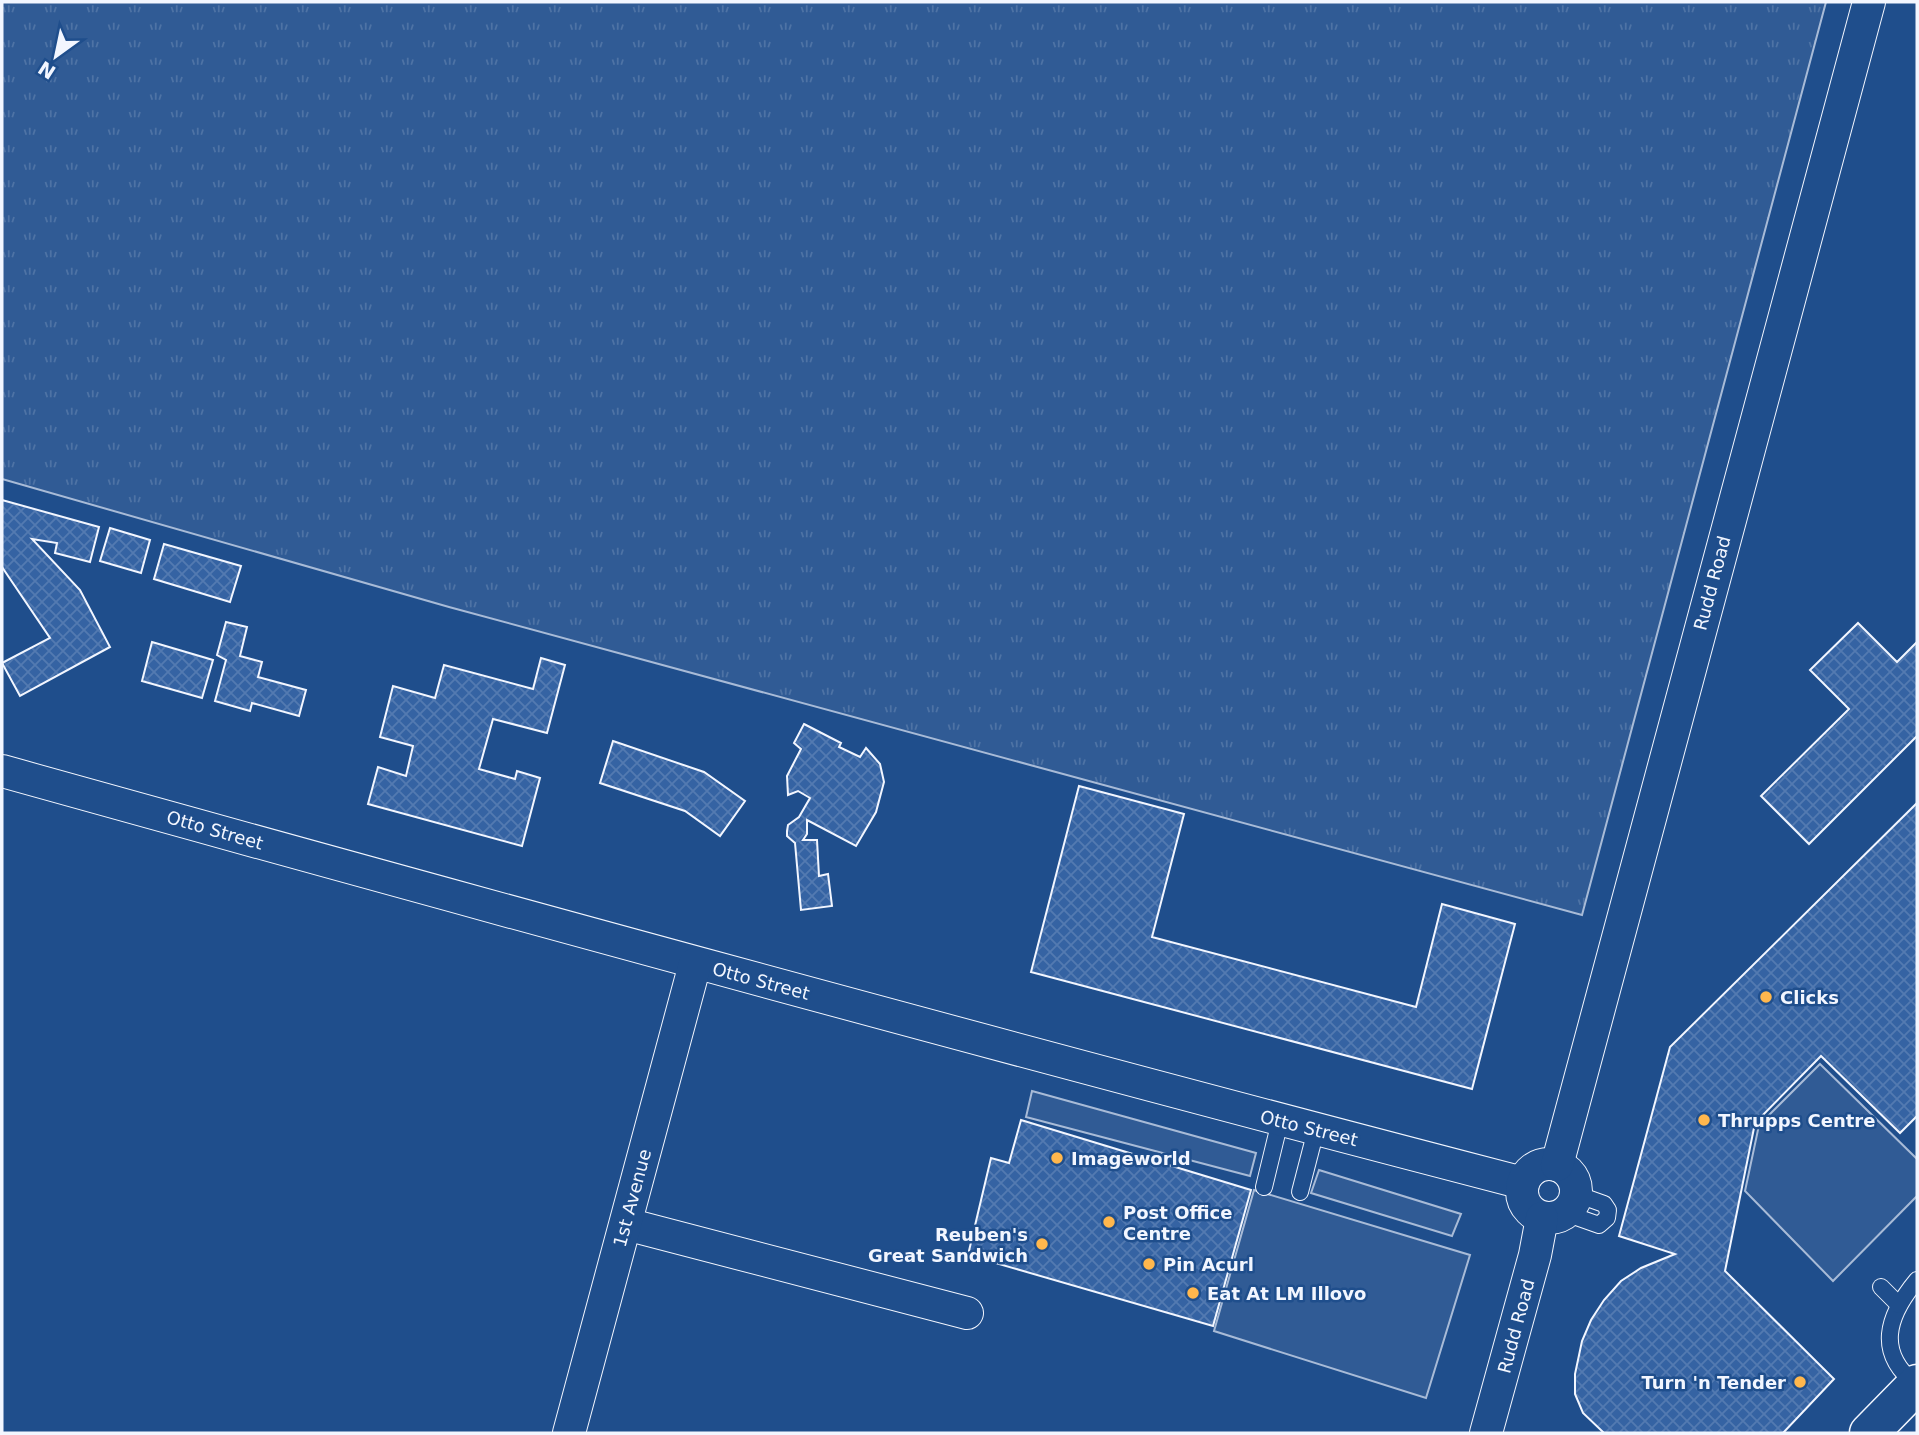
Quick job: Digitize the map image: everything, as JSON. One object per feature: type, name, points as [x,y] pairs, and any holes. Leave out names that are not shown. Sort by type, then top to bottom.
[{"type":"main road","points":[[1869,1433],[1917,1385]]},
{"type":"street","name":"Rudd Road","points":[[1557,1165],[1869,2]]},
{"type":"street","name":"Otto Street","points":[[2,771],[695,964],[1522,1183]]},
{"type":"street","name":"1st Avenue","points":[[569,1433],[695,964]]},
{"type":"street","points":[[1546,1164],[1557,1165],[1572,1176],[1561,1208],[1527,1209],[1521,1192],[1522,1183],[1536,1167],[1546,1164]]},
{"type":"street","name":"Rudd Road","points":[[1486,1433],[1535,1255],[1561,1208]]},
{"type":"street","points":[[626,1224],[967,1313]]},
{"type":"lane","points":[[1264,1187],[1280,1121]]},
{"type":"lane","points":[[1300,1192],[1316,1130]]},
{"type":"lane","points":[[1917,1280],[1899,1305],[1890,1330],[1893,1357],[1905,1376],[1917,1385]]},
{"type":"lane","points":[[1881,1287],[1899,1305]]},
{"type":"green space","points":[[2,2],[1826,2],[1582,915],[449,607],[2,479]]},
{"type":"shaded area","points":[[1820,1064],[1917,1159],[1917,1196],[1833,1281],[1745,1191],[1759,1125]]},
{"type":"shaded area","points":[[1032,1091],[1256,1153],[1250,1176],[1026,1117]]},
{"type":"shaded area","points":[[1319,1170],[1461,1214],[1452,1236],[1311,1193]]},
{"type":"shaded area","points":[[1254,1190],[1470,1255],[1426,1398],[1214,1331]]},
{"type":"building","points":[[2,500],[99,527],[90,562],[55,553],[57,543],[32,539],[80,590],[110,647],[20,696],[2,663],[50,638],[2,567]]},
{"type":"building","points":[[110,528],[150,540],[141,573],[100,561]]},
{"type":"building","points":[[164,544],[241,566],[230,602],[154,579]]},
{"type":"building","points":[[226,622],[247,627],[240,656],[262,662],[258,677],[306,690],[299,716],[252,703],[250,711],[215,701],[226,660],[217,655]]},
{"type":"building","points":[[1858,623],[1897,662],[1917,642],[1917,736],[1809,844],[1761,796],[1849,709],[1810,670]]},
{"type":"building","points":[[152,642],[213,660],[202,698],[142,681]]},
{"type":"building","points":[[541,658],[565,665],[547,733],[493,719],[479,769],[515,779],[517,771],[540,778],[522,846],[368,804],[378,767],[406,776],[413,746],[380,737],[393,686],[435,698],[444,665],[533,689]]},
{"type":"building","points":[[804,724],[841,743],[839,747],[860,757],[866,748],[880,764],[884,782],[876,812],[856,846],[807,820],[807,834],[803,840],[817,840],[819,876],[828,874],[832,906],[801,910],[795,843],[787,836],[787,831],[788,825],[799,817],[810,798],[798,791],[788,795],[787,776],[801,749],[794,743]]},
{"type":"building","points":[[613,741],[704,772],[745,801],[720,836],[685,811],[600,783]]},
{"type":"building","points":[[1079,786],[1184,814],[1152,937],[1416,1007],[1442,904],[1515,924],[1472,1089],[1031,972]]},
{"type":"building","name":"Thrupps Centre","points":[[1917,803],[1917,1116],[1900,1133],[1821,1056],[1755,1123],[1725,1271],[1834,1379],[1783,1433],[1604,1433],[1583,1413],[1575,1394],[1575,1374],[1582,1341],[1604,1300],[1621,1281],[1641,1268],[1675,1254],[1619,1236],[1670,1047]]},
{"type":"building","name":"Post Office Centre","points":[[1021,1120],[1251,1190],[1213,1326],[968,1255],[991,1158],[1009,1163]]},
{"type":"place","name":"Clicks","points":[[1766,997]]},
{"type":"place","name":"Thrupps Centre","points":[[1704,1120]]},
{"type":"place","name":"Imageworld","points":[[1057,1158]]},
{"type":"place","name":"Post Office Centre","points":[[1109,1222]]},
{"type":"place","name":"Reuben's Great Sandwich","points":[[1042,1244]]},
{"type":"place","name":"Pin Acurl","points":[[1149,1264]]},
{"type":"place","name":"Eat At LM Illovo","points":[[1193,1293]]},
{"type":"place","name":"Turn 'n Tender","points":[[1800,1382]]}]
